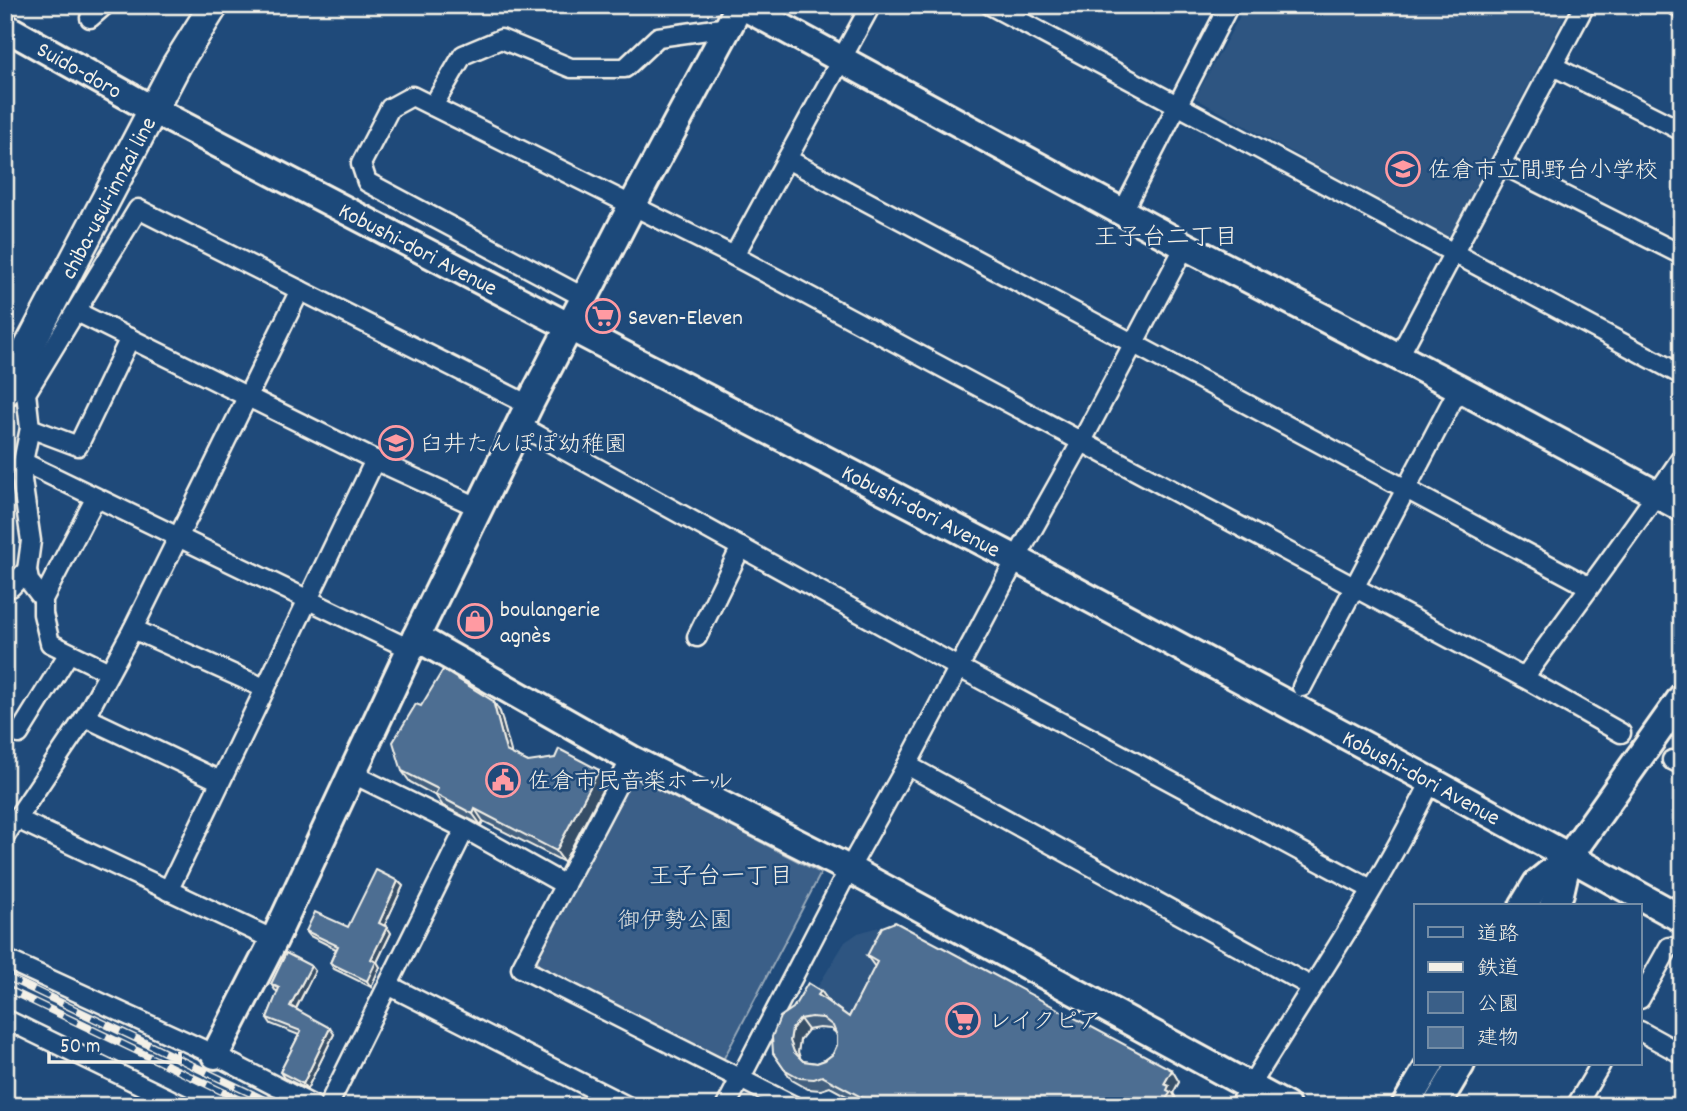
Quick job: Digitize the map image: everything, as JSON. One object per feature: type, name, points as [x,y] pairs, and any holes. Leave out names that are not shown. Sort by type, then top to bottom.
[{"type":"main road","name":"chiba-usui-innzai line","points":[[5,392],[177,64],[214,5]]},
{"type":"street","points":[[90,18],[105,5]]},
{"type":"street","points":[[734,256],[871,5]]},
{"type":"street","points":[[990,5],[1682,375]]},
{"type":"street","points":[[1399,356],[1585,5]]},
{"type":"street","points":[[1675,5],[1682,9]]},
{"type":"street","points":[[1124,211],[1225,6]]},
{"type":"street","points":[[215,1055],[274,940],[413,643],[524,415],[737,11]]},
{"type":"street","points":[[433,106],[463,55],[501,39],[571,68],[625,68],[658,37],[737,11],[841,61],[1682,508]]},
{"type":"street","name":"Suido-doro","points":[[5,27],[155,110]]},
{"type":"street","points":[[1553,66],[1682,131]]},
{"type":"street","points":[[585,298],[367,182],[361,164],[390,108],[412,96],[633,204],[1082,441],[1524,678],[1621,733]]},
{"type":"street","name":"Kobushi-dori Avenue","points":[[155,110],[1016,559],[1682,919]]},
{"type":"street","points":[[787,159],[1588,586]]},
{"type":"street","points":[[1501,164],[1682,255]]},
{"type":"street","points":[[43,599],[29,581],[27,570],[31,541],[23,480],[23,462],[30,428],[26,393],[138,209],[300,290],[524,415],[741,547],[1371,889]]},
{"type":"street","points":[[726,1106],[849,869],[1185,246]]},
{"type":"street","points":[[5,836],[85,717],[133,629],[300,290]]},
{"type":"street","points":[[77,312],[375,460],[480,508]]},
{"type":"street","points":[[30,428],[78,446],[130,338]]},
{"type":"street","points":[[1301,687],[1459,388]]},
{"type":"street","points":[[1524,678],[1682,457]]},
{"type":"street","points":[[168,891],[375,460]]},
{"type":"street","points":[[23,462],[306,600],[413,643],[631,759],[849,869],[1244,1096],[1286,1106]]},
{"type":"street","points":[[95,499],[43,599],[43,614],[50,643],[109,672]]},
{"type":"street","points":[[696,637],[741,547]]},
{"type":"street","points":[[5,588],[12,587],[27,570]]},
{"type":"street","points":[[133,629],[264,688]]},
{"type":"street","points":[[19,734],[69,653]]},
{"type":"street","points":[[1524,904],[1537,883],[1567,858],[1682,697]]},
{"type":"street","points":[[85,717],[220,781]]},
{"type":"street","points":[[631,759],[521,968],[794,1106]]},
{"type":"street","points":[[907,765],[1312,987]]},
{"type":"street","points":[[353,774],[465,829],[565,885]]},
{"type":"street","points":[[1244,1096],[1415,815],[1431,781]]},
{"type":"street","points":[[17,819],[274,940]]},
{"type":"street","points":[[328,1106],[465,829]]},
{"type":"street","points":[[1554,904],[1560,893],[1567,858]]},
{"type":"street","points":[[1642,995],[1669,947]]},
{"type":"street","points":[[5,959],[215,1055],[314,1106]]},
{"type":"street","points":[[388,985],[627,1106]]},
{"type":"street","points":[[5,1019],[175,1104]]},
{"type":"street","points":[[1642,1032],[1682,1054]]},
{"type":"street","points":[[1405,1106],[1429,1066]]},
{"type":"street","points":[[1436,1106],[1460,1066]]},
{"type":"street","points":[[1576,1106],[1600,1066]]},
{"type":"shaded area","name":"佐倉市立間野台小学校","points":[[1246,5],[1570,5],[1448,239],[1195,98]]},
{"type":"shaded area","points":[[879,927],[892,933],[872,970],[881,975],[855,1028],[827,1011],[832,1002],[815,991],[845,942],[858,933]]},
{"type":"green space","name":"御伊勢公園","points":[[630,774],[821,873],[722,1062],[540,970],[536,956]]},
{"type":"building","points":[[443,670],[493,701],[506,751],[528,762],[555,758],[559,749],[599,770],[556,851],[475,809],[473,814],[435,794],[438,789],[402,771],[393,742],[416,704],[421,706]]},
{"type":"building","points":[[376,870],[398,881],[379,923],[387,927],[371,959],[376,962],[367,981],[330,963],[338,946],[306,931],[315,912],[348,927]]},
{"type":"building","name":"レイクピア","points":[[895,922],[1172,1070],[1164,1084],[1169,1086],[1167,1090],[1171,1092],[1166,1099],[1178,1106],[878,1106],[822,1076],[814,1079],[800,1078],[784,1069],[773,1053],[772,1037],[780,1017],[793,1008],[808,983],[821,991],[818,995],[849,1017],[877,962],[867,956],[882,927]],"holes":[[[823,1018],[833,1026],[837,1036],[833,1054],[817,1063],[803,1061],[794,1052],[790,1041],[792,1029],[800,1019]]]},
{"type":"building","points":[[286,953],[311,966],[290,1006],[330,1028],[303,1084],[280,1072],[301,1031],[267,1018],[279,988],[271,984]]},
{"type":"building","points":[[1246,1100],[1255,1106],[1233,1106],[1234,1104]]},
{"type":"railway","points":[[5,976],[277,1106]]},
{"type":"railway","points":[[5,988],[242,1101]]},
{"type":"place","name":"佐倉市立間野台小学校","points":[[1403,169]]},
{"type":"place","name":"Seven-Eleven","points":[[603,316]]},
{"type":"place","name":"臼井たんぽぽ幼稚園","points":[[396,443]]},
{"type":"place","name":"boulangerie agnès","points":[[475,621]]},
{"type":"place","name":"佐倉市民音楽ホール","points":[[503,780]]},
{"type":"place","name":"レイクピア","points":[[963,1020]]},
{"type":"district","name":"王子台二丁目","points":[[1166,236]]},
{"type":"district","name":"王子台一丁目","points":[[721,875]]}]
